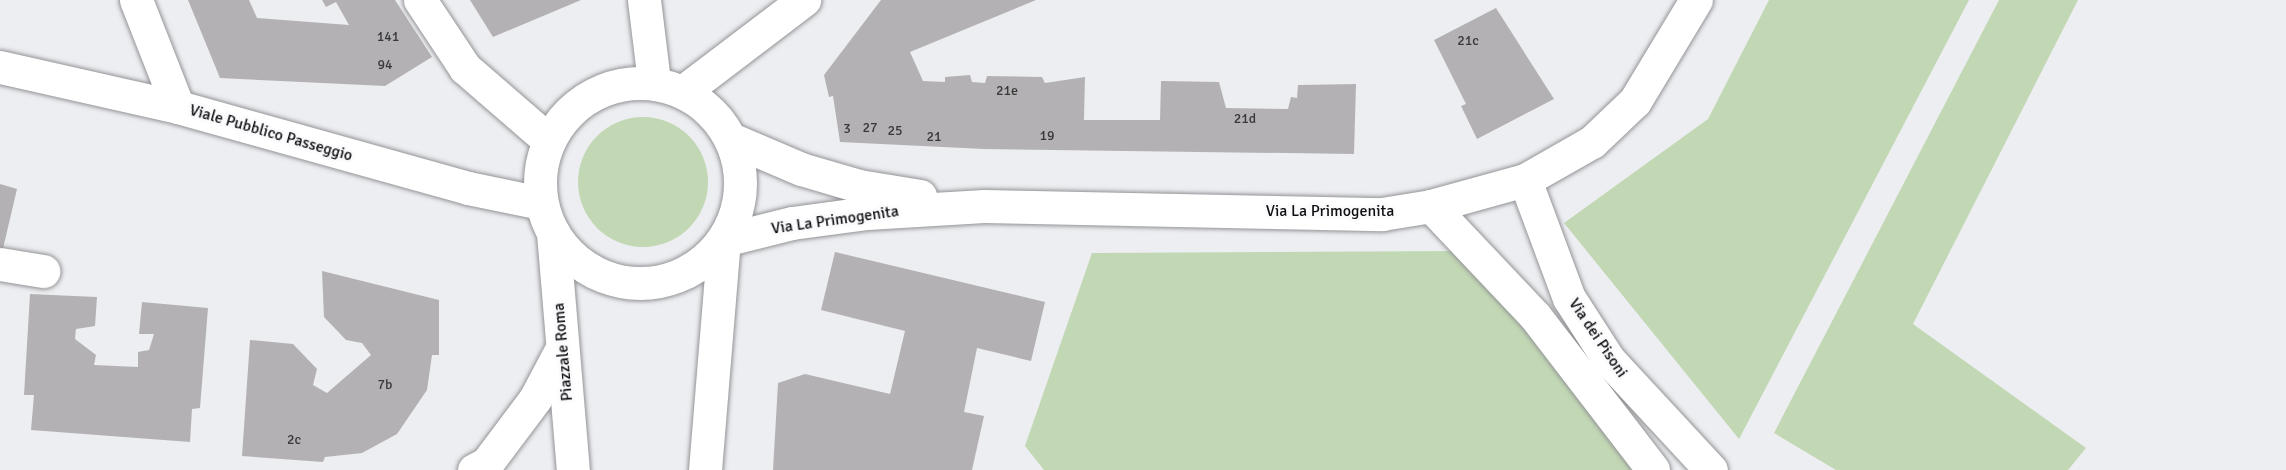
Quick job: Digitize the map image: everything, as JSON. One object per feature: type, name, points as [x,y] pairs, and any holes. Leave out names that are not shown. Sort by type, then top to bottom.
[{"type":"main road","points":[[136,0],[163,62],[178,106]]},
{"type":"main road","points":[[420,0],[465,68],[548,141]]},
{"type":"main road","points":[[644,0],[654,82]]},
{"type":"main road","points":[[684,91],[804,0]]},
{"type":"main road","name":"Via La Primogenita","points":[[724,240],[792,223],[867,213],[984,206],[1382,214],[1431,206],[1525,180],[1564,162],[1618,122],[1654,74],[1696,0]]},
{"type":"main road","name":"Viale Pubblico Passeggio","points":[[0,67],[178,106],[468,188],[541,203]]},
{"type":"main road","name":"Piazzale Roma","points":[[654,82],[684,91],[713,111],[733,140],[741,174],[739,208],[724,240],[700,265],[670,280],[636,284],[604,277],[574,260],[553,233],[541,203],[540,171],[548,141],[566,113],[591,94],[621,83],[654,82]]},
{"type":"main road","name":"Via La Primogenita","points":[[733,140],[801,169],[859,186],[984,206]]},
{"type":"main road","name":"Via dei Pisoni","points":[[1525,180],[1569,298],[1609,360],[1711,470]]},
{"type":"main road","name":"Via dei Pisoni","points":[[1431,206],[1535,316],[1653,470]]},
{"type":"main road","name":"Piazzale Roma","points":[[553,233],[573,470]]},
{"type":"main road","points":[[705,470],[724,240]]},
{"type":"main road","points":[[0,264],[43,271]]},
{"type":"main road","points":[[474,470],[487,463],[535,399],[562,348]]},
{"type":"green space","points":[[1769,0],[1969,0],[1739,439],[1564,223],[1708,119]]},
{"type":"green space","points":[[1999,0],[2078,0],[1913,324],[2086,448],[2068,470],[1836,470],[1774,433]]},
{"type":"green space","points":[[643,117],[668,122],[689,136],[703,157],[708,182],[703,207],[689,228],[668,242],[643,247],[618,242],[597,228],[583,207],[578,182],[583,157],[597,136],[618,122]]},
{"type":"green space","points":[[1456,251],[1544,337],[1645,470],[1044,470],[1025,446],[1092,253]]},
{"type":"building","points":[[188,0],[249,0],[257,18],[349,25],[336,2],[326,7],[322,0],[395,0],[432,57],[385,86],[220,78]]},
{"type":"building","points":[[470,0],[581,0],[493,37]]},
{"type":"building","points":[[881,0],[1036,0],[910,52],[923,81],[945,82],[945,77],[970,75],[972,82],[985,83],[987,76],[1042,77],[1045,83],[1085,77],[1084,120],[1160,120],[1161,81],[1219,82],[1226,108],[1288,109],[1291,97],[1297,98],[1298,85],[1356,84],[1354,154],[984,149],[840,142],[833,96],[829,97],[824,75]]},
{"type":"building","points":[[1496,8],[1554,99],[1477,139],[1461,106],[1466,104],[1434,40]]},
{"type":"building","points":[[0,184],[17,189],[1,257],[0,257]]},
{"type":"building","points":[[835,252],[1045,302],[1031,361],[977,348],[964,412],[984,416],[972,470],[773,470],[778,383],[805,374],[890,394],[905,331],[821,310]]},
{"type":"building","points":[[322,271],[439,300],[439,355],[432,355],[427,390],[397,434],[362,453],[325,457],[323,462],[242,456],[250,340],[293,344],[317,369],[313,385],[327,393],[371,355],[362,343],[346,340],[324,317]]},
{"type":"building","points":[[30,294],[97,297],[95,326],[76,329],[75,339],[96,355],[94,365],[138,367],[138,352],[149,350],[154,334],[139,334],[142,302],[208,308],[200,408],[192,409],[190,442],[31,430],[34,395],[24,395]]}]
